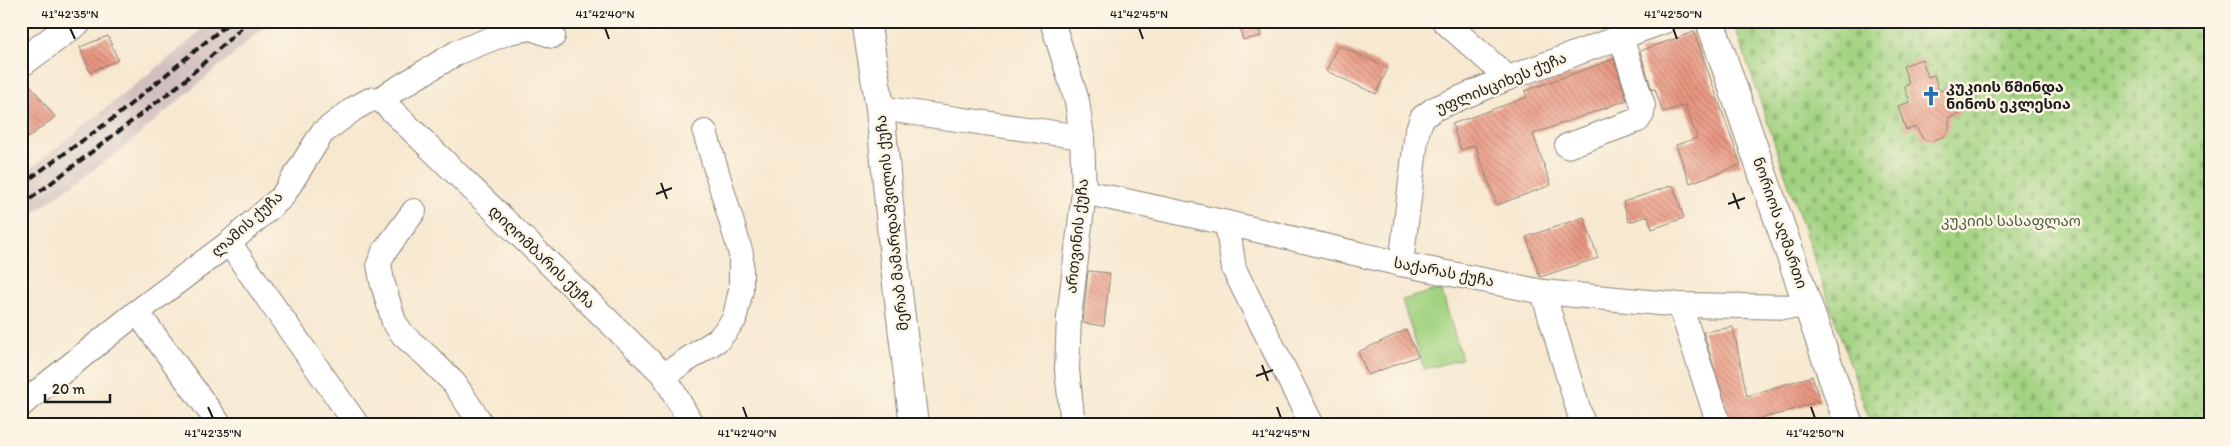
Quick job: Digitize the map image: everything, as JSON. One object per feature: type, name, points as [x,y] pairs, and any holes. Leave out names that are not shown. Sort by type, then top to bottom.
[{"type":"street","points":[[21,63],[78,21]]},
{"type":"street","name":"მერაბ მამარდაშვილის ქუჩა","points":[[866,21],[880,108],[895,268],[914,425]]},
{"type":"street","name":"ართვინის ქუჩა","points":[[1052,21],[1077,100],[1082,137],[1084,192],[1069,317],[1067,370],[1073,425]]},
{"type":"street","points":[[1444,21],[1508,78]]},
{"type":"street","name":"უფლისციხეს ქუჩა","points":[[1401,264],[1417,132],[1422,118],[1434,109],[1508,78],[1665,21]]},
{"type":"street","name":"ნორიოს აღმართი","points":[[1710,21],[1810,307],[1849,425]]},
{"type":"street","name":"ლამის ქუჩა","points":[[21,405],[137,312],[229,243],[282,197],[322,133],[355,108],[370,100],[380,99],[458,52],[501,36],[531,28],[553,36]]},
{"type":"street","points":[[1567,146],[1638,120],[1642,114],[1643,106],[1621,37]]},
{"type":"street","name":"დიღომბარის ქუჩა","points":[[380,99],[664,374],[692,425]]},
{"type":"street","points":[[880,108],[1082,137]]},
{"type":"street","points":[[664,374],[719,339],[734,320],[741,290],[741,254],[705,132]]},
{"type":"street","name":"საქარას ქუჩა","points":[[1084,192],[1401,264],[1543,292],[1680,305],[1810,307]]},
{"type":"street","points":[[414,211],[384,252],[379,264],[394,322],[404,336],[428,356],[454,384],[482,425]]},
{"type":"street","points":[[1227,223],[1234,269],[1312,425]]},
{"type":"street","points":[[229,243],[357,425]]},
{"type":"street","points":[[1543,292],[1583,425]]},
{"type":"street","points":[[1680,305],[1719,425]]},
{"type":"street","points":[[137,312],[220,425]]},
{"type":"shaded area","points":[[211,21],[272,21],[122,149],[21,222],[21,176],[185,45]]},
{"type":"green space","name":"კუკიის სასაფლაო","points":[[1733,21],[2210,21],[2210,425],[1871,425]]},
{"type":"green space","points":[[1441,289],[1462,359],[1424,369],[1402,300]]},
{"type":"building","points":[[1239,21],[1258,21],[1261,36],[1243,40]]},
{"type":"building","points":[[1694,32],[1741,165],[1690,183],[1676,145],[1697,138],[1685,105],[1663,112],[1655,89],[1652,90],[1640,51]]},
{"type":"building","points":[[108,36],[118,60],[90,72],[80,47]]},
{"type":"building","points":[[1338,45],[1388,68],[1376,94],[1326,71]]},
{"type":"building","points":[[1614,59],[1627,100],[1533,134],[1551,185],[1497,205],[1475,145],[1461,150],[1452,124],[1527,97],[1525,91]]},
{"type":"building","name":"კუკიის წმინდა ნინოს ეკლესია","points":[[1922,59],[1928,77],[1934,75],[1939,91],[1950,87],[1960,114],[1949,117],[1949,129],[1945,136],[1931,141],[1923,139],[1916,127],[1906,130],[1898,106],[1910,102],[1904,86],[1909,84],[1903,66]]},
{"type":"building","points":[[21,78],[25,78],[55,117],[21,143]]},
{"type":"building","points":[[1673,185],[1684,218],[1652,229],[1648,216],[1629,222],[1623,202]]},
{"type":"building","points":[[1584,217],[1598,258],[1540,277],[1526,237]]},
{"type":"building","points":[[1088,271],[1110,273],[1104,326],[1083,323]]},
{"type":"building","points":[[1733,327],[1747,396],[1812,376],[1820,401],[1779,414],[1732,425],[1703,332]]},
{"type":"building","points":[[1406,330],[1418,356],[1368,375],[1358,352]]},
{"type":"railway","points":[[21,185],[115,117],[231,21]]},
{"type":"railway","points":[[21,206],[183,82],[249,21]]},
{"type":"place","name":"კუკიის წმინდა ნინოს ეკლესია","points":[[1931,96]]}]
